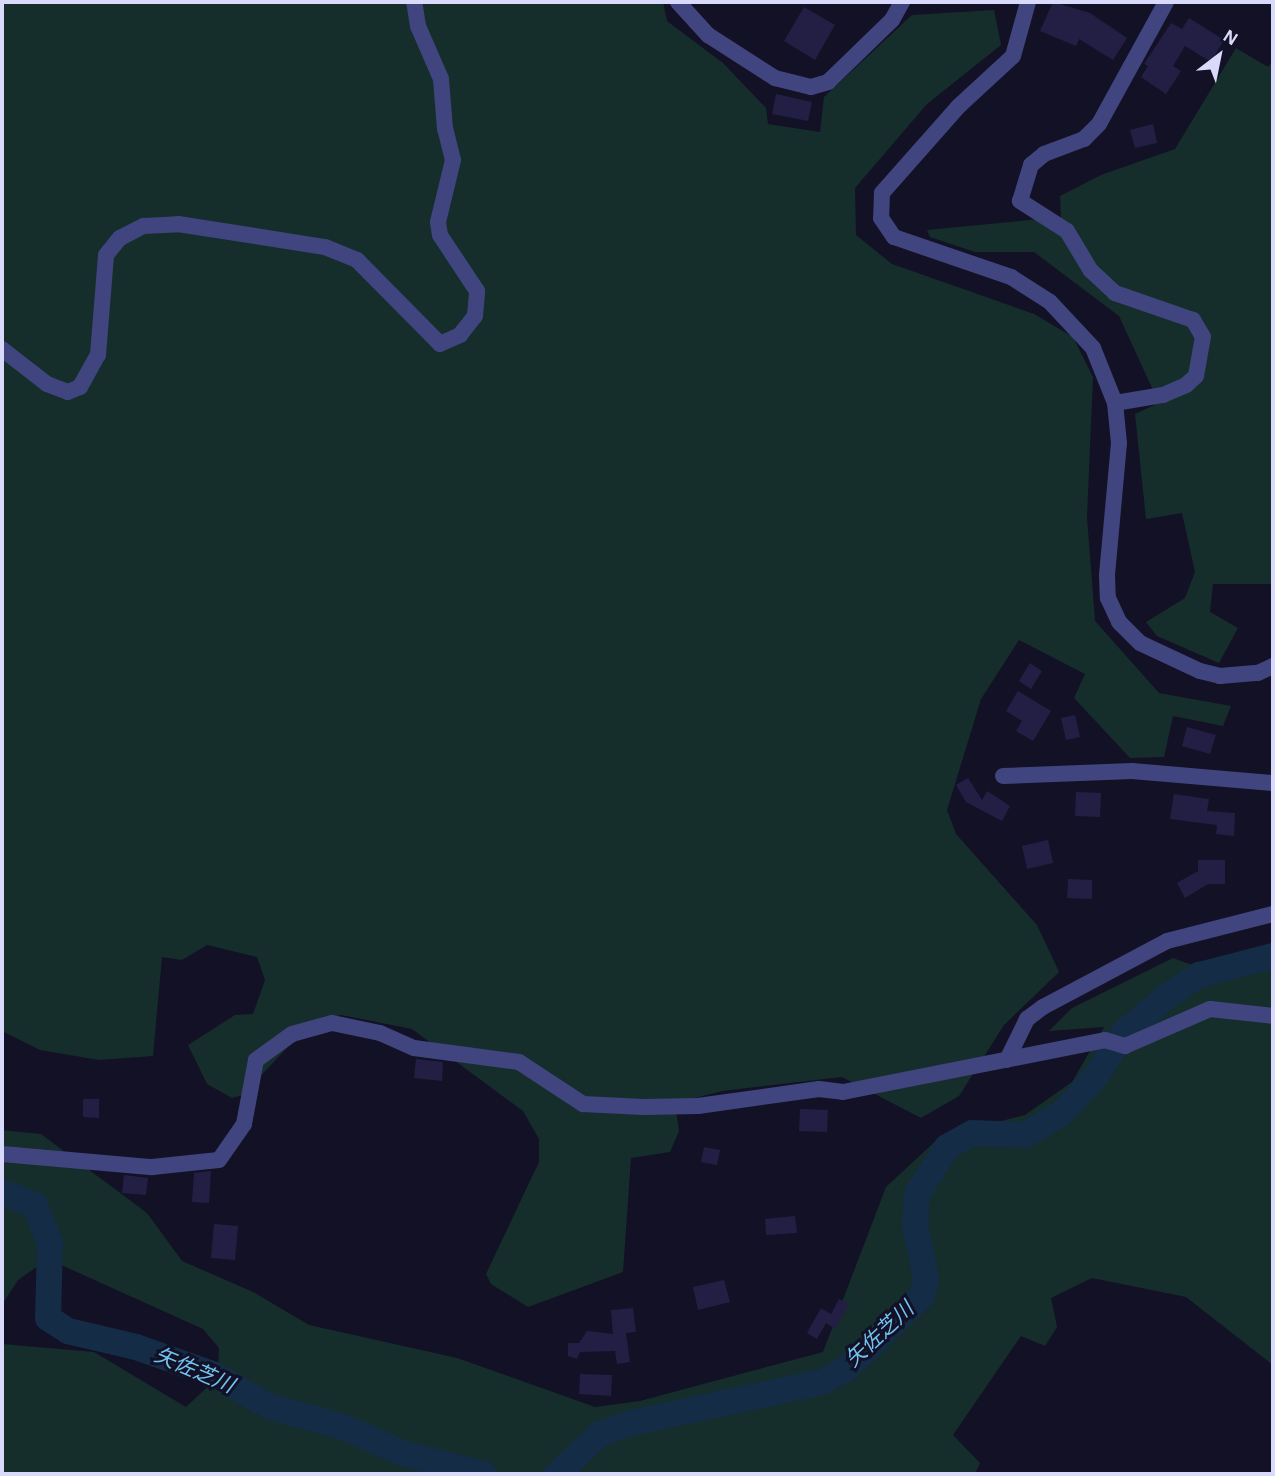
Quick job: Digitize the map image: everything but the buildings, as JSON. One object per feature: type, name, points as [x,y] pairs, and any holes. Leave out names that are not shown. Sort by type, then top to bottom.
[{"type":"street","points":[[2,349],[47,384],[68,392],[80,387],[99,355],[106,255],[120,238],[144,226],[178,224],[325,247],[357,260],[440,344],[460,335],[475,316],[477,291],[440,235],[438,222],[453,160],[445,129],[441,79],[418,26],[414,2]]},
{"type":"street","points":[[678,2],[708,35],[775,78],[811,87],[828,82],[892,20],[902,2]]},
{"type":"street","points":[[1028,2],[1013,56],[958,107],[883,193],[881,218],[894,237],[1012,277],[1050,302],[1093,348],[1115,403],[1119,443],[1107,575],[1108,598],[1119,622],[1140,643],[1200,671],[1220,676],[1258,673],[1273,666]]},
{"type":"street","points":[[1115,403],[1163,395],[1186,385],[1196,376],[1203,337],[1193,320],[1115,293],[1091,271],[1067,230],[1020,201],[1031,165],[1044,154],[1084,139],[1099,124],[1166,2]]},
{"type":"street","points":[[1003,776],[1132,771],[1273,783]]},
{"type":"street","points":[[1007,1060],[1027,1019],[1055,1001],[1167,940],[1273,914]]},
{"type":"street","points":[[2,1154],[152,1167],[219,1160],[244,1124],[256,1060],[292,1034],[331,1023],[380,1033],[414,1048],[519,1062],[583,1104],[698,1105],[764,1094],[843,1092],[875,1082],[944,1074],[1105,1040],[1125,1045],[1210,1009],[1273,1016]]},
{"type":"green space","points":[[2,2],[663,2],[667,21],[723,63],[766,108],[768,124],[820,132],[824,97],[912,15],[994,10],[1001,45],[927,104],[855,188],[856,235],[892,264],[1034,314],[1073,337],[1093,377],[1087,517],[1095,621],[1159,693],[1231,706],[1223,726],[1173,716],[1164,757],[1130,758],[1074,698],[1085,674],[1019,640],[981,699],[947,810],[956,834],[1037,925],[1059,972],[1004,1025],[959,1096],[921,1118],[842,1077],[722,1091],[675,1103],[679,1131],[670,1152],[631,1158],[623,1272],[528,1307],[491,1284],[486,1274],[539,1162],[539,1139],[523,1111],[412,1029],[341,1015],[310,1023],[243,1095],[232,1098],[207,1084],[188,1045],[235,1015],[253,1014],[265,980],[257,957],[207,945],[182,960],[162,957],[153,1056],[99,1060],[40,1050],[2,1031]]},
{"type":"green space","points":[[1236,48],[1268,67],[1273,61],[1273,584],[1213,584],[1210,612],[1238,628],[1219,663],[1157,636],[1146,622],[1185,598],[1195,572],[1182,513],[1146,519],[1135,414],[1159,403],[1119,316],[1034,252],[975,252],[930,237],[927,230],[1061,217],[1060,196],[1101,175],[1175,149]]},
{"type":"green space","points":[[1173,958],[1219,975],[1273,965],[1273,1365],[1186,1297],[1092,1278],[1051,1298],[1057,1327],[1045,1346],[1021,1336],[953,1435],[980,1463],[975,1474],[2,1474],[2,1344],[94,1352],[186,1407],[218,1377],[219,1348],[203,1329],[48,1259],[18,1280],[2,1305],[2,1130],[41,1134],[147,1213],[182,1261],[253,1292],[309,1325],[457,1358],[595,1407],[640,1401],[823,1352],[886,1187],[941,1136],[1025,1115],[1072,1082],[1104,1027],[1049,1031],[1072,1008]]},
{"type":"waterway","name":"矢佐芝川","points":[[557,1474],[600,1434],[631,1423],[822,1382],[846,1369],[922,1296],[926,1278],[915,1225],[917,1194],[947,1147],[972,1133],[1025,1135],[1062,1113],[1096,1076],[1124,1032],[1169,995],[1199,975],[1273,956]]},
{"type":"waterway","name":"矢佐芝川","points":[[2,1192],[35,1205],[50,1243],[48,1318],[68,1331],[136,1347],[215,1375],[268,1406],[343,1427],[405,1454],[483,1474]]}]
